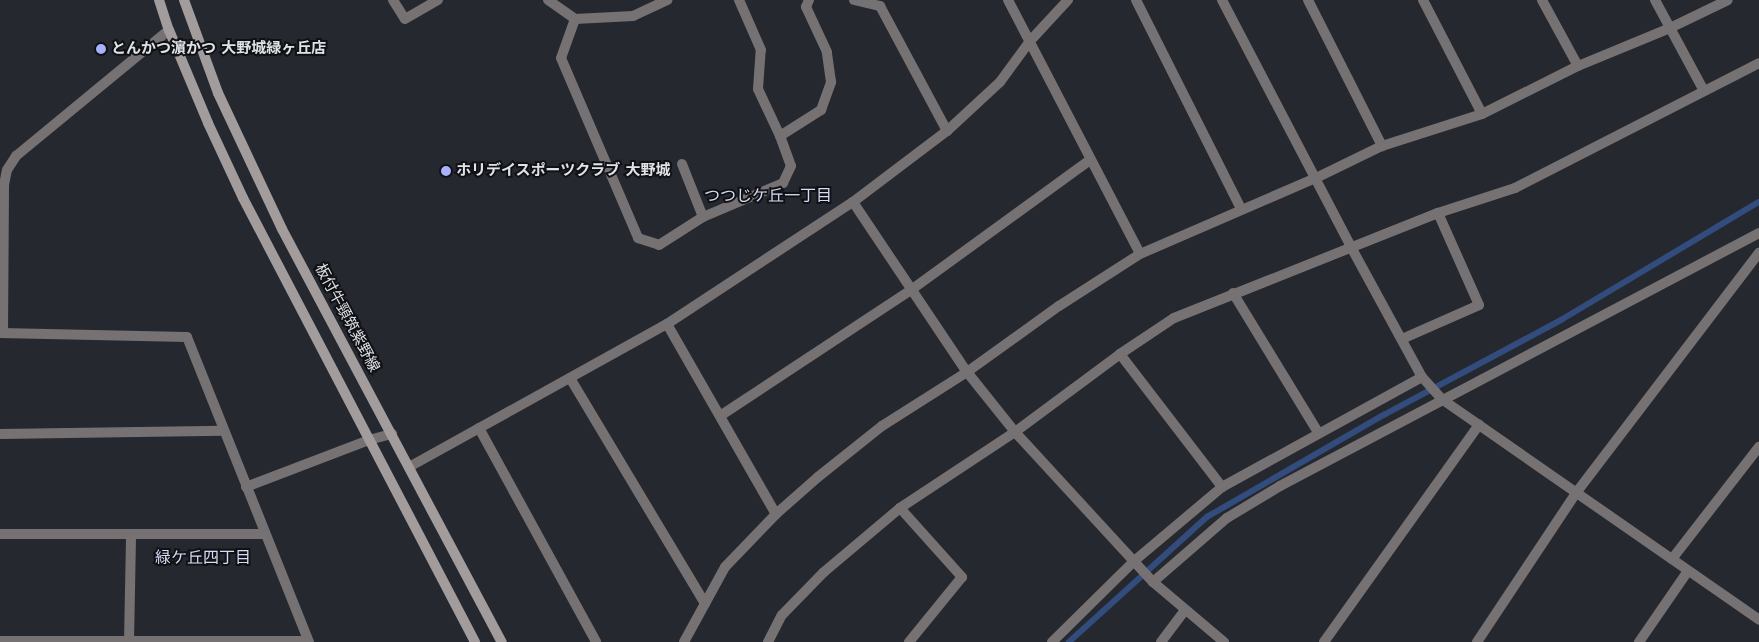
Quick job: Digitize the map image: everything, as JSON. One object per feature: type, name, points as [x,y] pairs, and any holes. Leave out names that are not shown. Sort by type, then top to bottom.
[{"type":"main road","points":[[160,0],[169,30],[208,123],[243,198],[475,642]]},
{"type":"main road","name":"板付牛頸筑紫野線","points":[[184,0],[218,93],[282,229],[502,642]]},
{"type":"street","points":[[393,0],[405,18],[438,0]]},
{"type":"street","points":[[548,0],[575,19],[633,16],[668,0]]},
{"type":"street","points":[[575,19],[561,58],[638,238],[659,245],[703,217],[783,183],[791,166],[780,136],[758,89],[761,50],[740,0]]},
{"type":"street","points":[[780,136],[821,110],[831,82],[827,52],[806,7],[809,0]]},
{"type":"street","points":[[854,0],[880,6],[946,131]]},
{"type":"street","points":[[1008,0],[1140,254]]},
{"type":"street","points":[[409,467],[667,324],[853,202],[946,131],[1000,82],[1030,41],[1068,0]]},
{"type":"street","points":[[1136,0],[1241,209]]},
{"type":"street","points":[[1222,0],[1422,377],[1442,400],[1759,620]]},
{"type":"street","points":[[1308,0],[1382,146]]},
{"type":"street","points":[[1423,0],[1482,114]]},
{"type":"street","points":[[1542,0],[1578,66]]},
{"type":"street","points":[[1655,0],[1704,91]]},
{"type":"street","points":[[684,642],[725,567],[776,514],[818,477],[882,426],[968,372],[1059,306],[1140,254],[1316,178],[1382,146],[1482,114],[1578,66],[1670,28],[1728,0]]},
{"type":"street","points":[[0,641],[309,641],[187,337],[1,333],[4,185],[6,170],[16,156],[169,30]]},
{"type":"street","points":[[768,642],[782,615],[824,572],[900,508],[1015,432],[1120,354],[1174,318],[1438,213],[1515,188],[1759,63]]},
{"type":"street","points":[[720,416],[911,290],[1090,160]]},
{"type":"street","points":[[682,164],[703,217]]},
{"type":"street","points":[[853,202],[968,372],[1015,432],[1133,562],[1153,582],[1224,642]]},
{"type":"street","points":[[1402,339],[1479,306],[1438,213]]},
{"type":"street","points":[[1153,582],[1227,518],[1280,486],[1759,233]]},
{"type":"street","points":[[1477,642],[1576,493],[1759,253]]},
{"type":"street","points":[[1233,293],[1318,432]]},
{"type":"street","points":[[667,324],[776,514]]},
{"type":"street","points":[[1120,354],[1222,487]]},
{"type":"street","points":[[1052,642],[1133,562],[1222,487],[1318,432],[1422,377]]},
{"type":"street","points":[[570,378],[705,604]]},
{"type":"street","points":[[1324,642],[1479,425]]},
{"type":"street","points":[[479,428],[596,642]]},
{"type":"street","points":[[0,434],[224,431]]},
{"type":"street","points":[[246,487],[369,440],[392,434]]},
{"type":"street","points":[[1672,559],[1759,447]]},
{"type":"street","points":[[900,508],[962,576],[909,642]]},
{"type":"street","points":[[0,534],[265,534]]},
{"type":"street","points":[[130,641],[131,534]]},
{"type":"street","points":[[1638,642],[1688,571]]},
{"type":"street","points":[[1161,642],[1185,610]]},
{"type":"waterway","points":[[1069,642],[1207,517],[1384,415],[1561,320],[1759,202]]},
{"type":"place","name":"とんかつ濵かつ 大野城緑ヶ丘店","points":[[101,49]]},
{"type":"place","name":"ホリデイスポーツクラブ 大野城","points":[[446,171]]},
{"type":"district","name":"つつじケ丘一丁目","points":[[768,196]]},
{"type":"district","name":"緑ケ丘四丁目","points":[[203,558]]}]
